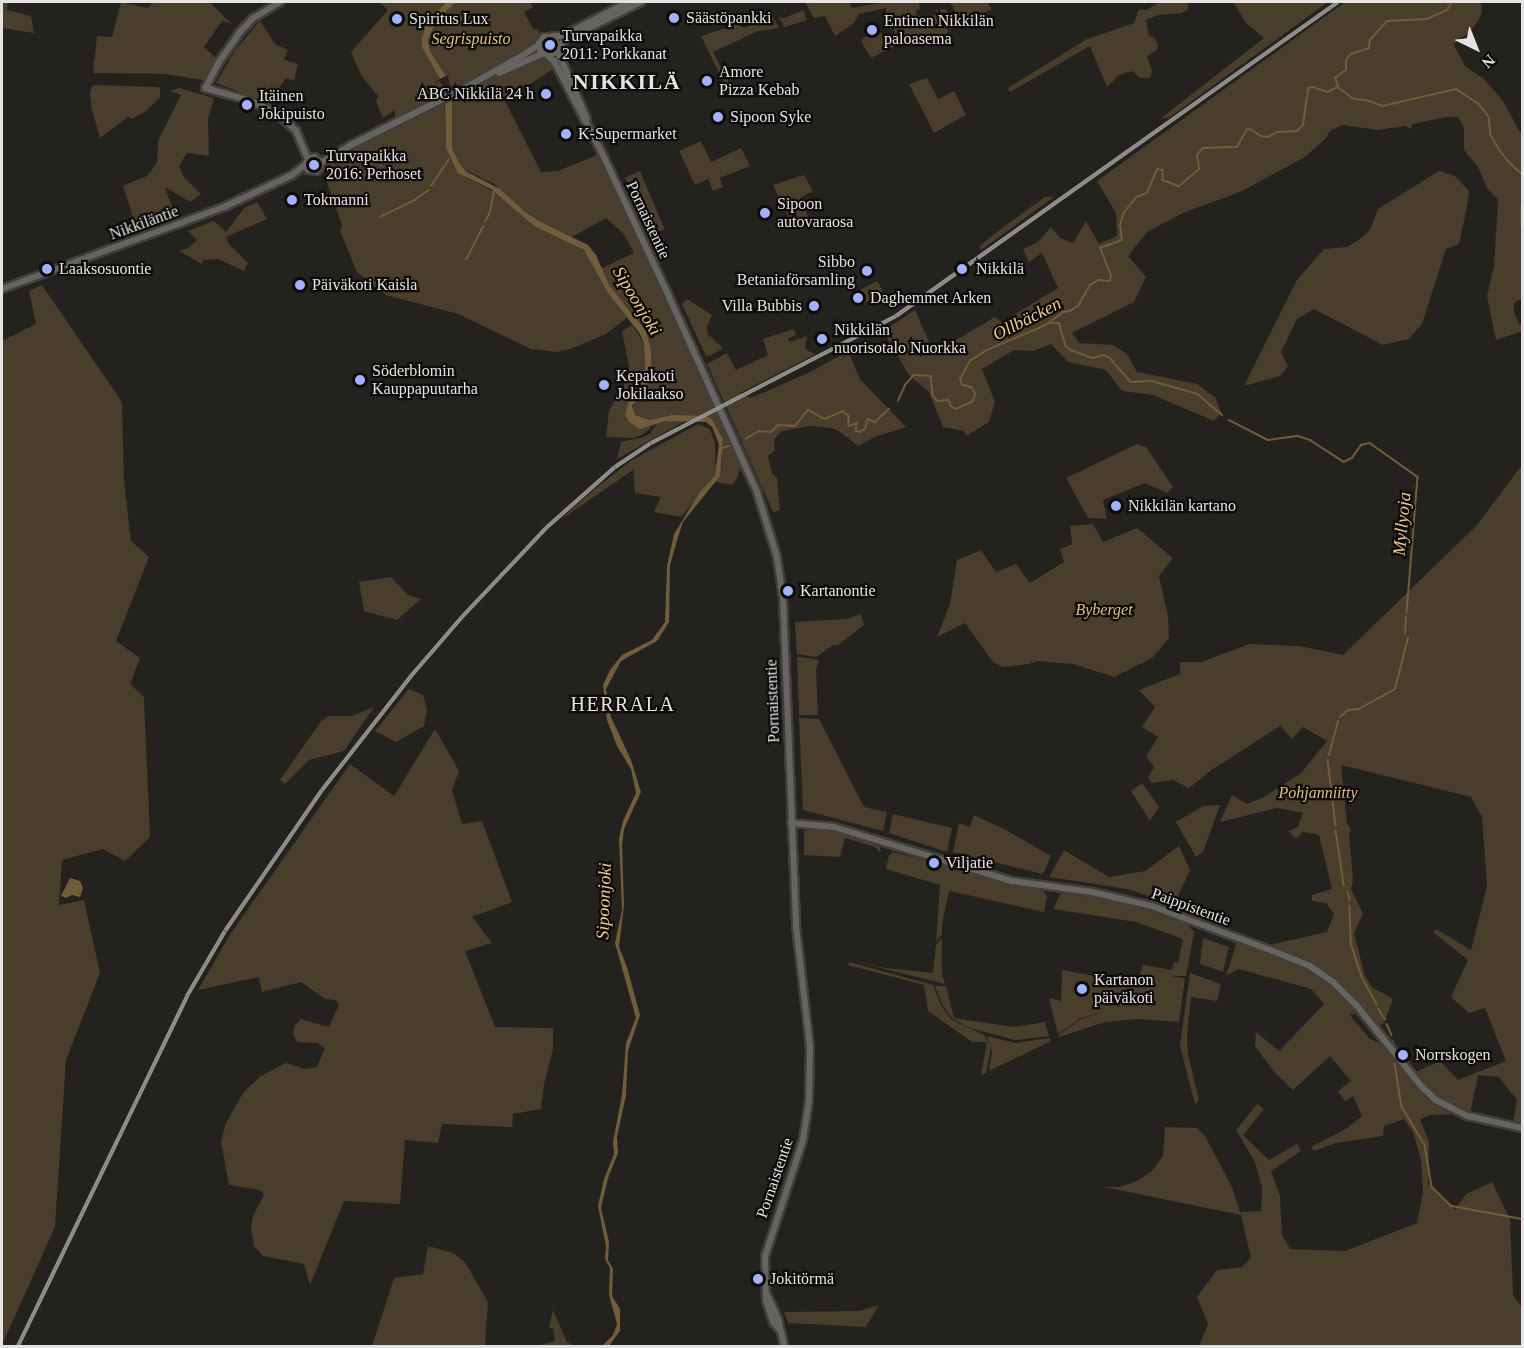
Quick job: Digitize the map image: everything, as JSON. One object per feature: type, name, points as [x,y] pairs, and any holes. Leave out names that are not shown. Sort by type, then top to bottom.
[{"type":"street","points":[[280,2],[253,18],[240,32],[218,63],[205,88],[248,100],[277,113],[292,126],[310,162],[320,166]]},
{"type":"street","points":[[628,2],[563,36],[543,37],[539,43],[545,53],[557,49],[565,40],[641,2]]},
{"type":"street","points":[[551,36],[557,41],[557,49]]},
{"type":"street","name":"Nikkiläntie","points":[[479,81],[539,43]]},
{"type":"street","name":"Pornaistentie","points":[[557,49],[594,137],[757,492],[772,537],[783,598],[796,926],[809,1026],[809,1100],[803,1140],[765,1256],[767,1294],[778,1319],[778,1328],[784,1347]]},
{"type":"street","name":"Pornaistentie","points":[[545,53],[554,61],[594,137]]},
{"type":"street","name":"Nikkiläntie","points":[[2,289],[224,207],[292,175],[310,162],[351,145],[479,81],[545,53]]},
{"type":"street","name":"Nikkiläntie","points":[[310,162],[315,171],[351,145]]},
{"type":"street","name":"Paippistentie","points":[[791,823],[834,827],[1012,881],[1120,898],[1173,913],[1310,966],[1326,977],[1357,1006],[1421,1086],[1445,1107],[1468,1116],[1522,1128]]},
{"type":"green space","points":[[2,2],[8,2],[7,10],[31,16],[34,33],[2,28]]},
{"type":"green space","points":[[121,2],[148,8],[154,2],[209,2],[232,24],[222,21],[204,47],[216,58],[203,80],[164,74],[93,73],[97,36],[112,37]]},
{"type":"green space","points":[[379,2],[446,2],[426,24],[422,46],[440,79],[433,84],[440,81],[444,89],[446,148],[466,177],[498,194],[534,226],[577,245],[588,254],[608,292],[627,318],[606,334],[558,352],[531,349],[458,314],[386,295],[357,272],[340,231],[342,225],[326,180],[330,162],[379,136],[378,132],[395,123],[395,110],[383,118],[376,101],[378,96],[361,75],[351,52],[388,10]]},
{"type":"green space","name":"Segrispuisto","points":[[456,2],[530,2],[533,7],[524,12],[533,29],[538,29],[540,38],[537,44],[452,94],[448,77],[450,75],[446,76],[430,51],[428,40],[436,21]]},
{"type":"green space","points":[[805,2],[849,2],[852,8],[885,2],[919,2],[920,9],[916,10],[917,16],[937,15],[936,10],[946,9],[948,14],[955,11],[950,2],[987,2],[992,9],[950,29],[937,46],[931,35],[915,36],[871,58],[861,41],[864,37],[883,33],[885,38],[895,35],[892,14],[886,13],[886,8],[859,14],[853,24],[835,36],[825,16],[814,18]]},
{"type":"green space","points":[[1159,2],[1188,2],[1188,9],[1182,13],[1158,15],[1146,20],[1149,36],[1155,38],[1158,44],[1157,50],[1147,56],[1152,71],[1150,78],[1140,78],[1132,71],[1119,75],[1107,87],[1090,46],[1010,92],[1008,88],[1087,39],[1134,23],[1139,9],[1147,10]]},
{"type":"green space","points":[[1233,2],[1328,2],[1170,117],[1160,119],[1264,38],[1246,23]]},
{"type":"green space","points":[[1345,2],[1481,2],[1482,12],[1478,21],[1469,33],[1457,40],[1454,45],[1465,66],[1484,79],[1503,101],[1522,136],[1522,298],[1514,303],[1514,312],[1519,324],[1522,325],[1522,331],[1496,340],[1487,296],[1494,267],[1498,200],[1487,188],[1478,167],[1464,150],[1464,128],[1458,117],[1412,124],[1411,129],[1405,126],[1378,130],[1342,125],[1330,131],[1325,139],[1305,157],[1240,192],[1183,213],[1147,232],[1128,256],[1146,277],[1134,302],[1072,333],[1079,343],[1113,345],[1127,354],[1137,372],[1197,384],[1215,397],[1221,412],[1214,421],[1153,395],[1122,391],[1106,370],[1068,362],[1051,344],[1033,351],[1014,350],[982,369],[995,402],[989,422],[966,436],[964,431],[943,427],[929,392],[909,375],[883,331],[915,310],[934,353],[995,317],[1002,322],[1058,288],[1042,253],[1029,262],[1023,249],[1038,242],[1051,227],[1060,238],[1073,243],[1086,221],[1099,244],[1117,236],[1116,213],[1097,181]]},
{"type":"green space","points":[[803,10],[807,20],[784,27],[779,17],[785,18]]},
{"type":"green space","points":[[772,16],[779,28],[758,31],[713,52],[730,85],[727,89],[701,36],[738,24],[744,28]]},
{"type":"green space","points":[[260,21],[276,45],[288,50],[284,60],[298,64],[294,81],[286,78],[269,103],[216,83],[236,49]]},
{"type":"green space","points":[[543,56],[551,62],[553,69],[523,89],[521,85],[506,93],[507,96],[504,99],[541,172],[558,171],[602,153],[742,460],[738,477],[732,485],[716,482],[721,469],[723,439],[712,419],[672,415],[649,420],[635,415],[632,410],[635,401],[648,386],[652,376],[651,350],[635,317],[609,285],[600,269],[634,253],[623,233],[606,218],[572,237],[551,229],[524,211],[494,184],[467,171],[460,164],[452,149],[452,96]]},
{"type":"green space","points":[[927,78],[938,99],[954,91],[966,115],[934,133],[909,84]]},
{"type":"green space","points":[[92,86],[158,87],[160,97],[146,111],[132,119],[128,117],[100,138],[90,93]]},
{"type":"green space","points":[[179,88],[214,98],[208,119],[209,156],[187,153],[179,166],[183,176],[201,194],[190,202],[165,187],[175,215],[135,223],[123,186],[147,176],[157,163],[158,141],[181,95],[170,91]]},
{"type":"green space","points":[[701,141],[711,162],[741,148],[750,166],[720,178],[723,187],[713,191],[708,179],[695,185],[679,151]]},
{"type":"green space","points":[[640,171],[665,229],[650,235],[625,177]]},
{"type":"green space","points":[[1439,171],[1455,176],[1469,191],[1467,207],[1459,244],[1446,249],[1422,324],[1409,339],[1383,345],[1314,309],[1297,319],[1281,352],[1288,366],[1280,376],[1244,386],[1297,280],[1324,249],[1347,247],[1360,239],[1370,230],[1378,209]]},
{"type":"green space","points":[[804,175],[813,191],[800,198],[809,218],[793,227],[773,185]]},
{"type":"green space","points":[[1045,197],[1054,197],[981,250],[979,247],[994,234]]},
{"type":"green space","points":[[257,202],[267,219],[226,237],[228,243],[248,263],[244,271],[218,259],[203,260],[202,264],[179,251],[188,248],[197,240],[188,231],[214,221],[226,232],[244,208]]},
{"type":"green space","points":[[877,281],[883,291],[861,306],[860,303],[864,300],[858,291]]},
{"type":"green space","points":[[42,285],[122,402],[124,481],[131,541],[149,557],[116,641],[140,658],[130,684],[144,697],[150,837],[125,861],[103,849],[62,860],[59,905],[84,900],[100,973],[66,1060],[55,1227],[2,1345],[2,341],[36,324],[29,291]]},
{"type":"green space","points":[[687,299],[712,315],[707,327],[708,334],[723,348],[712,355],[706,356],[682,304]]},
{"type":"green space","points":[[632,325],[644,343],[645,368],[637,392],[628,403],[626,415],[651,427],[634,438],[606,437],[609,411],[627,379],[629,367],[622,331]]},
{"type":"green space","points":[[794,329],[796,335],[788,338],[789,342],[807,336],[805,347],[816,354],[740,393],[751,398],[812,371],[848,351],[860,379],[906,427],[877,436],[858,446],[839,431],[831,428],[811,426],[782,431],[774,439],[775,450],[768,456],[772,473],[777,478],[780,511],[773,512],[707,364],[727,353],[736,370],[768,355],[763,339]]},
{"type":"green space","points":[[666,421],[685,421],[617,459],[621,442],[644,437],[650,434],[657,424]]},
{"type":"green space","points":[[698,424],[710,429],[715,443],[716,476],[681,517],[654,512],[661,497],[635,493],[633,470],[559,521],[592,491],[632,460]]},
{"type":"green space","points":[[1137,444],[1146,447],[1173,487],[1167,493],[1145,483],[1103,500],[1107,519],[1088,518],[1066,478]]},
{"type":"green space","name":"Pohjanniitty","points":[[1522,465],[1522,1125],[1513,1123],[1517,1100],[1499,1077],[1478,1075],[1470,1114],[1437,1098],[1414,1073],[1440,1061],[1458,1080],[1506,1061],[1485,1008],[1469,1013],[1451,997],[1468,960],[1433,932],[1436,929],[1471,950],[1487,886],[1482,817],[1471,797],[1341,765],[1347,823],[1351,830],[1349,833],[1353,880],[1351,889],[1363,914],[1354,933],[1365,976],[1373,988],[1393,999],[1384,1023],[1375,1029],[1362,1012],[1350,1015],[1369,1038],[1384,1046],[1433,1103],[1456,1114],[1431,1115],[1420,1119],[1429,1142],[1428,1184],[1455,1210],[1466,1194],[1492,1182],[1510,1219],[1513,1295],[1522,1308],[1522,1346],[1199,1346],[1208,1324],[1197,1297],[1217,1270],[1242,1267],[1251,1258],[1241,1215],[1104,1187],[1120,1187],[1137,1181],[1152,1171],[1163,1156],[1165,1127],[1197,1128],[1205,1136],[1232,1187],[1240,1212],[1261,1211],[1262,1188],[1255,1162],[1236,1130],[1257,1104],[1264,1109],[1243,1135],[1269,1160],[1297,1144],[1301,1151],[1271,1171],[1280,1196],[1282,1235],[1290,1249],[1345,1251],[1417,1223],[1423,1193],[1421,1160],[1413,1132],[1404,1119],[1384,1126],[1383,1136],[1336,1143],[1314,1151],[1311,1147],[1346,1129],[1362,1116],[1353,1096],[1345,1101],[1338,1091],[1351,1081],[1330,1056],[1293,1090],[1274,1072],[1255,1046],[1256,1032],[1279,1051],[1324,1004],[1311,989],[1239,969],[1226,976],[1238,938],[1273,950],[1273,944],[1327,932],[1334,914],[1326,903],[1312,901],[1312,895],[1332,889],[1319,835],[1303,832],[1296,839],[1288,831],[1298,827],[1303,813],[1277,808],[1220,822],[1232,795],[1247,804],[1266,796],[1301,773],[1327,741],[1303,727],[1292,739],[1280,726],[1213,769],[1189,788],[1173,780],[1152,783],[1148,778],[1154,767],[1146,756],[1158,737],[1142,727],[1155,707],[1139,690],[1180,674],[1180,662],[1201,662],[1250,644],[1300,646],[1343,655],[1477,525]]},
{"type":"green space","name":"Byberget","points":[[1093,524],[1103,542],[1137,528],[1173,558],[1159,576],[1168,616],[1169,638],[1152,658],[1114,677],[1073,664],[1037,661],[1003,667],[993,662],[965,623],[937,637],[950,604],[957,560],[981,550],[996,572],[1016,564],[1030,583],[1064,562],[1060,549],[1072,544],[1070,526]]},
{"type":"green space","points":[[391,577],[408,595],[421,599],[397,620],[364,611],[359,582]]},
{"type":"green space","points":[[861,614],[864,625],[838,645],[833,645],[816,657],[797,654],[795,622],[846,619]]},
{"type":"green space","points":[[797,658],[819,660],[816,670],[818,715],[799,715]]},
{"type":"green space","points":[[409,689],[423,695],[427,709],[424,726],[396,742],[375,731]]},
{"type":"green space","points":[[374,707],[344,751],[309,760],[285,784],[280,780],[321,721],[329,716],[352,716]]},
{"type":"green space","points":[[799,718],[819,719],[864,807],[887,812],[883,831],[803,810]]},
{"type":"green space","points":[[435,729],[459,771],[452,790],[462,824],[482,821],[512,902],[472,917],[492,943],[465,951],[495,1027],[553,1028],[553,1049],[544,1084],[541,1109],[513,1114],[512,1127],[442,1124],[438,1143],[405,1140],[400,1204],[344,1201],[310,1285],[304,1264],[263,1256],[254,1246],[251,1228],[253,1216],[264,1195],[260,1190],[229,1185],[221,1141],[226,1123],[243,1093],[261,1076],[286,1063],[305,1069],[317,1067],[325,1048],[317,1043],[297,1042],[293,1034],[295,1025],[301,1019],[329,1027],[339,1004],[335,1000],[325,999],[301,982],[262,992],[259,977],[198,990],[231,933],[350,764],[394,796]]},
{"type":"green space","points":[[1142,783],[1159,807],[1150,821],[1131,791]]},
{"type":"green space","points":[[1220,805],[1203,852],[1196,857],[1176,822],[1203,806]]},
{"type":"green space","points":[[893,814],[952,828],[947,852],[889,833]]},
{"type":"green space","points":[[974,815],[1051,856],[1043,874],[953,852],[959,823],[970,827]]},
{"type":"green space","points":[[804,831],[833,831],[880,845],[880,853],[875,847],[845,838],[840,857],[804,855]]},
{"type":"green space","points":[[1179,846],[1190,870],[1174,904],[1127,889],[1049,877],[1064,850],[1109,877],[1145,871]]},
{"type":"green space","points":[[893,852],[1043,891],[1047,896],[1044,912],[949,891],[942,934],[936,942],[940,885],[886,869],[889,855]]},
{"type":"green space","points":[[1061,893],[1120,901],[1187,924],[1194,932],[1186,976],[1170,976],[1185,978],[1179,1022],[1138,1019],[1105,1022],[1059,1037],[1058,1035],[1081,1019],[1107,1011],[1081,1018],[1058,1034],[1049,998],[1061,1001],[1062,970],[1137,984],[1143,965],[1172,970],[1174,962],[1178,963],[1183,939],[1136,922],[1053,909]]},
{"type":"green space","points":[[942,938],[942,974],[945,984],[853,961],[885,968],[933,973],[936,945]]},
{"type":"green space","points":[[1203,938],[1229,947],[1223,972],[1200,964]]},
{"type":"green space","points":[[849,962],[933,985],[942,1007],[952,1020],[984,1035],[990,1045],[986,1073],[981,1075],[987,1042],[972,1042],[928,1011],[924,985],[848,965]]},
{"type":"green space","points":[[1190,973],[1221,984],[1217,1001],[1191,997],[1187,1034],[1188,1054],[1199,1100],[1195,1104],[1180,1046]]},
{"type":"green space","points":[[935,986],[946,986],[954,1018],[1014,1027],[1045,1022],[1049,1036],[1015,1040],[970,1028],[953,1019],[943,1006]]},
{"type":"green space","points":[[987,1036],[1016,1043],[1049,1038],[1051,1041],[989,1071],[992,1052]]},
{"type":"green space","points":[[428,1246],[453,1253],[465,1262],[488,1302],[485,1346],[372,1346],[394,1278],[423,1274]]},
{"type":"green space","points":[[879,1305],[866,1327],[788,1323],[784,1312],[859,1311]]},
{"type":"green space","points":[[553,1310],[567,1342],[574,1346],[537,1346],[555,1341],[553,1329],[549,1327]]},
{"type":"shaded area","points":[[446,2],[456,2],[436,21],[428,40],[430,51],[446,76],[440,79],[422,47],[422,38],[426,24]]},
{"type":"shaded area","points":[[452,96],[452,149],[460,164],[467,172],[500,189],[539,221],[588,245],[596,255],[609,285],[646,331],[651,350],[652,376],[648,386],[632,406],[635,415],[649,420],[672,415],[706,416],[712,419],[723,439],[720,476],[683,522],[678,537],[670,565],[669,622],[657,641],[621,661],[606,689],[611,717],[631,760],[641,792],[624,829],[622,845],[624,905],[619,947],[640,1015],[628,1051],[626,1095],[617,1137],[618,1153],[608,1178],[601,1208],[609,1242],[608,1260],[613,1269],[612,1296],[620,1309],[620,1331],[609,1346],[603,1345],[613,1335],[617,1324],[609,1295],[610,1268],[605,1259],[606,1246],[598,1206],[604,1179],[614,1154],[613,1142],[622,1095],[626,1043],[636,1018],[615,943],[622,910],[619,838],[623,821],[636,793],[631,769],[617,746],[607,720],[603,685],[610,670],[622,655],[652,640],[665,622],[667,566],[674,534],[700,492],[715,476],[719,444],[712,427],[706,422],[666,421],[640,429],[629,422],[625,415],[628,403],[637,392],[645,368],[644,343],[640,334],[608,293],[584,250],[534,226],[491,189],[458,173],[446,148],[445,99]]},
{"type":"shaded area","points":[[70,878],[80,881],[83,888],[80,897],[61,896]]},
{"type":"waterway","name":"Ollbäcken","points":[[898,401],[905,385],[914,375],[931,376],[933,396],[938,401],[949,400],[951,406],[956,409],[973,401],[975,394],[972,388],[962,385],[960,379],[970,361],[987,350],[1046,325],[1063,312],[1078,306],[1090,285],[1099,280],[1110,281],[1111,276],[1100,248],[1122,240],[1120,226],[1123,214],[1137,197],[1147,193],[1157,169],[1163,170],[1163,180],[1179,186],[1199,169],[1197,155],[1203,148],[1237,147],[1247,130],[1250,129],[1261,136],[1268,137],[1277,132],[1297,131],[1303,125],[1308,88],[1313,87],[1328,92],[1338,87],[1335,78],[1346,70],[1346,60],[1351,54],[1369,48],[1370,40],[1387,21],[1427,19],[1447,10],[1452,2]]},
{"type":"waterway","points":[[1338,87],[1354,99],[1366,100],[1383,106],[1456,89],[1479,104],[1489,117],[1491,135],[1499,149],[1522,174]]},
{"type":"waterway","points":[[431,186],[449,159]]},
{"type":"waterway","points":[[380,217],[413,201],[429,190]]},
{"type":"waterway","points":[[485,222],[490,212],[494,192]]},
{"type":"waterway","points":[[1522,206],[1522,226]]},
{"type":"waterway","points":[[466,260],[483,226]]},
{"type":"waterway","name":"Myllyoja","points":[[1050,323],[1059,323],[1066,346],[1071,350],[1093,358],[1104,355],[1110,358],[1131,382],[1152,381],[1198,394],[1222,415]]},
{"type":"waterway","points":[[746,439],[759,431],[771,432],[778,425],[795,426],[808,410],[825,419],[843,411],[849,416],[849,426],[857,423],[856,431],[860,432],[865,429],[868,419],[875,422],[889,409]]},
{"type":"waterway","name":"Myllyoja","points":[[1229,420],[1268,440],[1298,436],[1310,440],[1344,462],[1352,458],[1361,445],[1370,443],[1418,477],[1407,613]]},
{"type":"waterway","points":[[722,448],[732,445]]},
{"type":"waterway","name":"Myllyoja","points":[[1405,634],[1406,617]]},
{"type":"waterway","name":"Myllyoja","points":[[1340,717],[1348,710],[1359,709],[1395,689],[1408,638]]},
{"type":"waterway","name":"Myllyoja","points":[[1329,755],[1338,721]]},
{"type":"waterway","name":"Myllyoja","points":[[1328,760],[1336,826]]},
{"type":"waterway","name":"Myllyoja","points":[[1336,830],[1344,885]]},
{"type":"waterway","name":"Myllyoja","points":[[1348,892],[1350,900]]},
{"type":"waterway","name":"Myllyoja","points":[[1350,906],[1351,943],[1362,977],[1377,1004]]},
{"type":"waterway","name":"Myllyoja","points":[[1379,1009],[1385,1019]]},
{"type":"waterway","name":"Myllyoja","points":[[1387,1024],[1392,1035]]},
{"type":"waterway","name":"Myllyoja","points":[[1393,1041],[1395,1048]]},
{"type":"waterway","name":"Myllyoja","points":[[1395,1063],[1402,1107],[1425,1145],[1432,1187],[1452,1206],[1522,1219]]},
{"type":"railway","points":[[18,1346],[187,996],[225,931],[322,790],[411,676],[461,618],[546,528],[615,467],[651,443],[896,316],[1338,2]]},
{"type":"place","name":"Säästöpankki","points":[[674,18]]},
{"type":"place","name":"Spiritus Lux","points":[[397,19]]},
{"type":"place","name":"Entinen Nikkilän paloasema","points":[[872,30]]},
{"type":"place","name":"Turvapaikka 2011: Porkkanat","points":[[550,45]]},
{"type":"place","name":"Amore Pizza Kebab","points":[[707,81]]},
{"type":"place","name":"ABC Nikkilä 24 h","points":[[546,94]]},
{"type":"place","name":"Itäinen Jokipuisto","points":[[247,105]]},
{"type":"place","name":"Sipoon Syke","points":[[718,117]]},
{"type":"place","name":"K-Supermarket","points":[[566,134]]},
{"type":"place","name":"Turvapaikka 2016: Perhoset","points":[[314,165]]},
{"type":"place","name":"Tokmanni","points":[[292,200]]},
{"type":"place","name":"Sipoon autovaraosa","points":[[765,213]]},
{"type":"place","name":"Laaksosuontie","points":[[47,269]]},
{"type":"place","name":"Nikkilä","points":[[962,269]]},
{"type":"place","name":"Sibbo Betaniaförsamling","points":[[867,271]]},
{"type":"place","name":"Päiväkoti Kaisla","points":[[300,285]]},
{"type":"place","name":"Daghemmet Arken","points":[[858,298]]},
{"type":"place","name":"Villa Bubbis","points":[[814,306]]},
{"type":"place","name":"Nikkilän nuorisotalo Nuorkka","points":[[822,339]]},
{"type":"place","name":"Söderblomin Kauppapuutarha","points":[[360,380]]},
{"type":"place","name":"Kepakoti Jokilaakso","points":[[604,385]]},
{"type":"place","name":"Nikkilän kartano","points":[[1116,506]]},
{"type":"place","name":"Kartanontie","points":[[788,591]]},
{"type":"place","name":"Viljatie","points":[[934,863]]},
{"type":"place","name":"Kartanon päiväkoti","points":[[1082,989]]},
{"type":"place","name":"Norrskogen","points":[[1403,1055]]},
{"type":"place","name":"Jokitörmä","points":[[758,1279]]},
{"type":"district","name":"NIKKILÄ","points":[[627,82]]},
{"type":"district","name":"HERRALA","points":[[623,704]]},
{"type":"water label","name":"Sipoonjoki","points":[[637,301]]},
{"type":"water label","name":"Sipoonjoki","points":[[604,901]]}]
